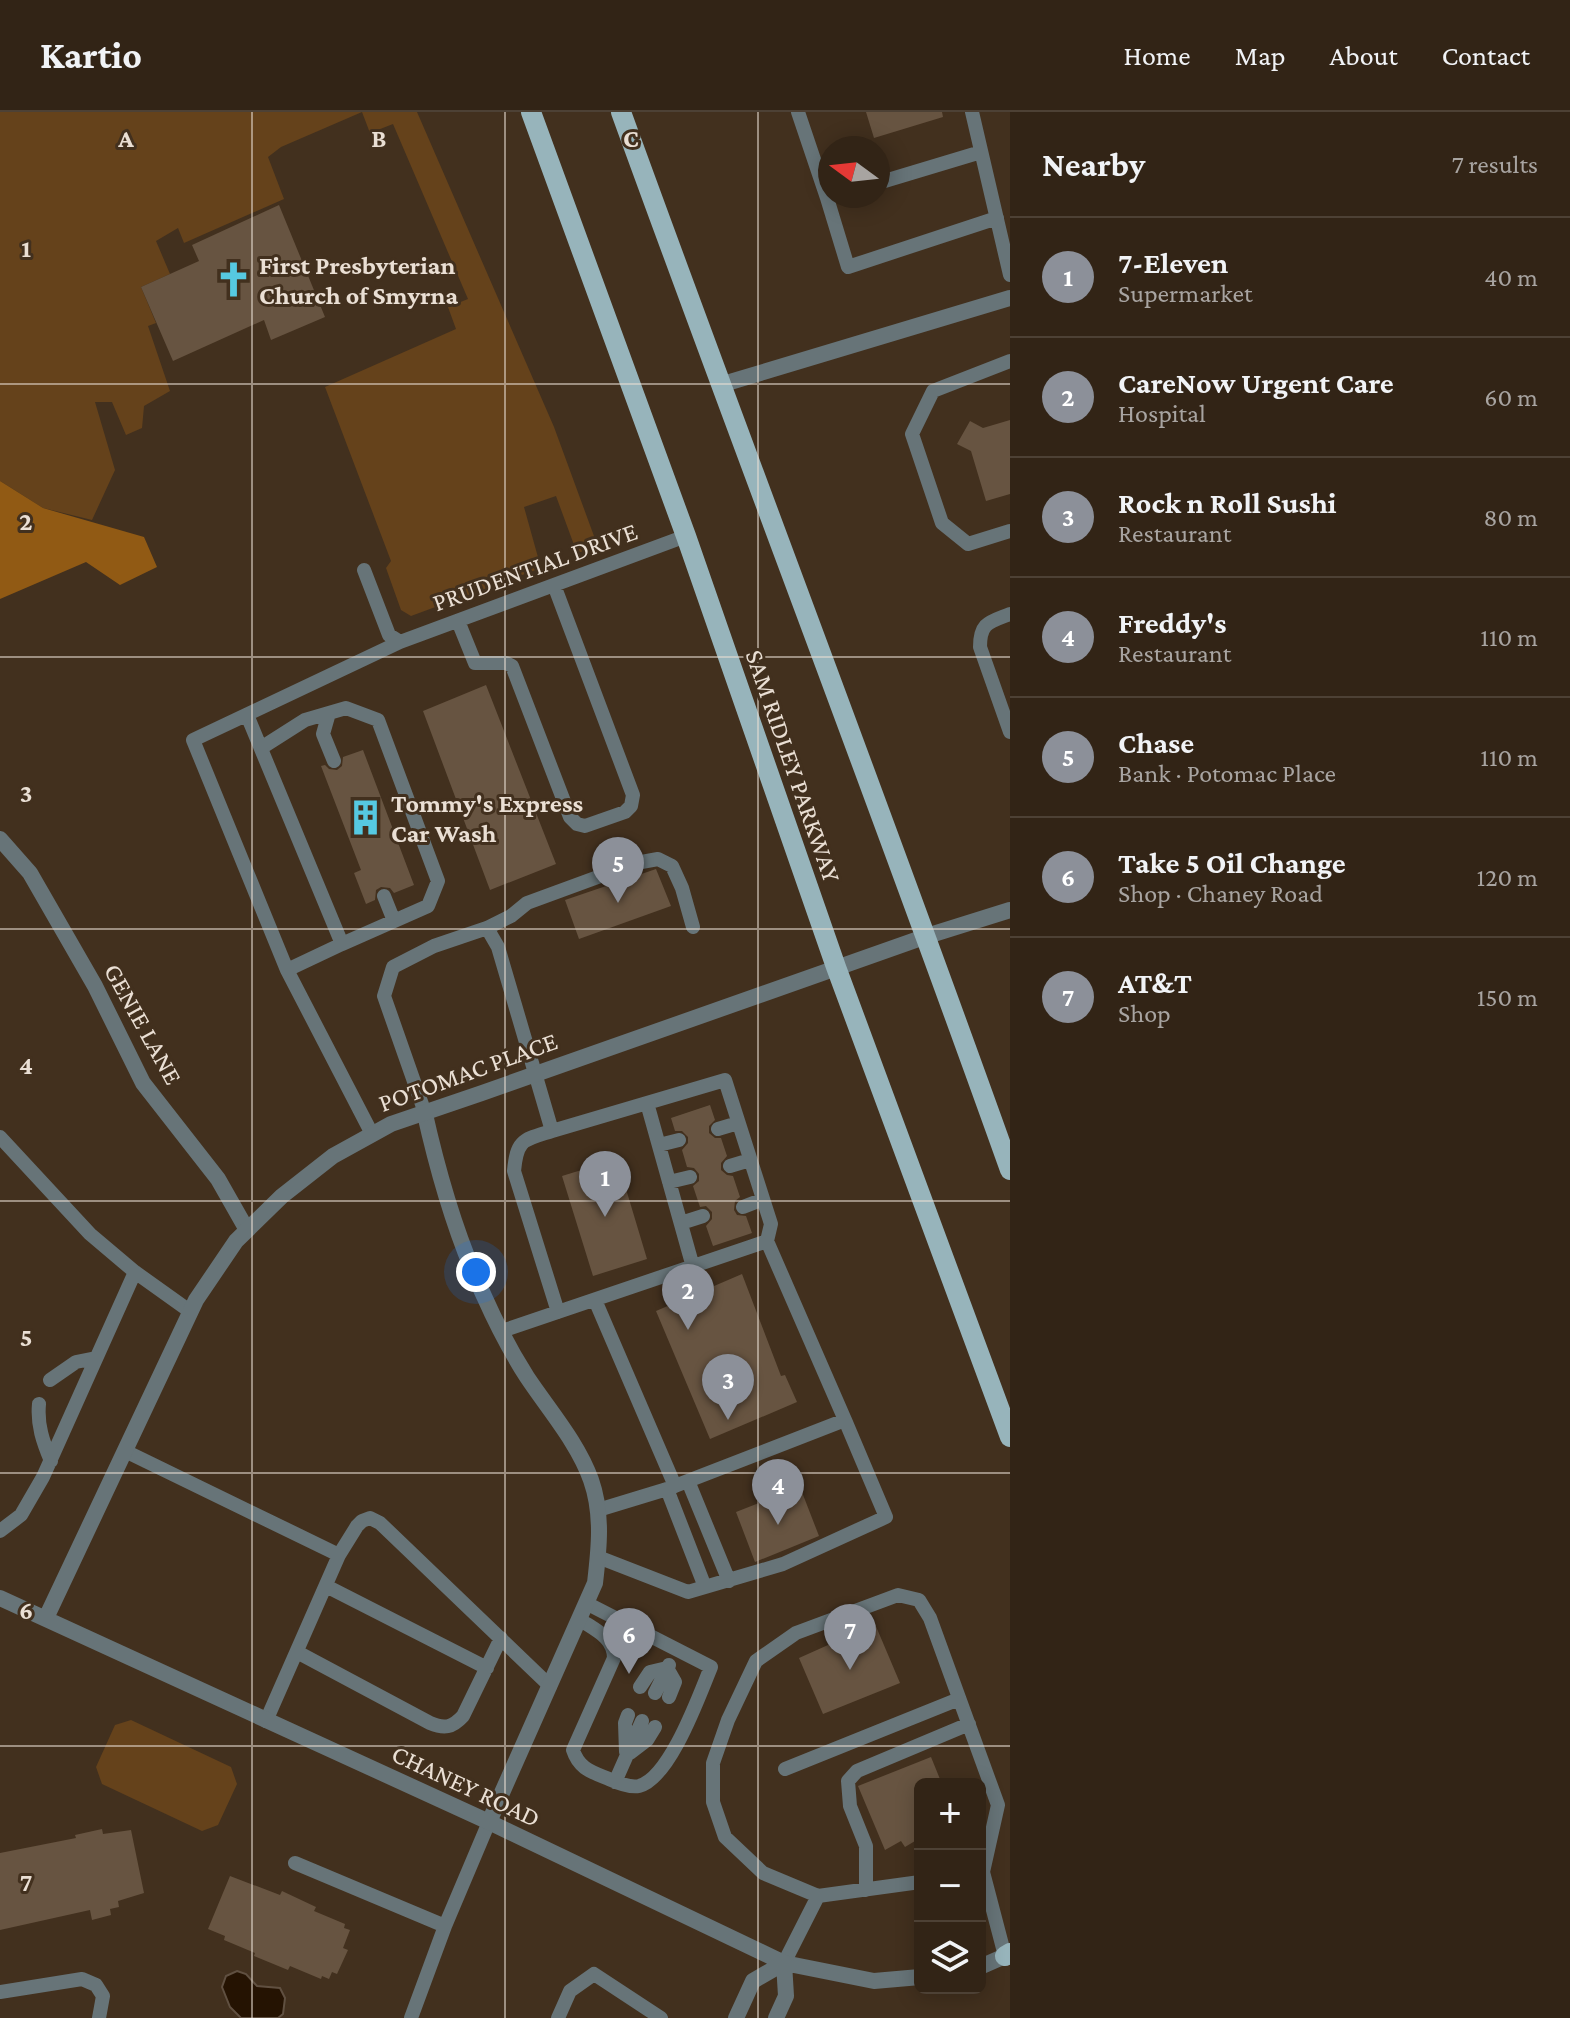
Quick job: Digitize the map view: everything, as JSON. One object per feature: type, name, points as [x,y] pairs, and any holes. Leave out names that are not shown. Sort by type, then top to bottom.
[{"type":"main road","name":"SAM RIDLEY PARKWAY","points":[[531,112],[686,536],[836,967],[1010,1437]]},
{"type":"main road","points":[[621,112],[927,936],[1010,1170]]},
{"type":"street","points":[[720,385],[1010,298]]},
{"type":"street","name":"GENIE LANE","points":[[0,839],[30,873],[95,986],[143,1083],[218,1179],[247,1230]]},
{"type":"street","name":"POTOMAC PLACE","points":[[46,1618],[191,1312],[236,1241],[282,1196],[333,1156],[424,1110],[482,1093],[836,967],[1010,910]]},
{"type":"street","points":[[424,1110],[437,1167],[483,1295],[525,1374],[571,1442],[591,1480],[598,1510],[595,1583],[489,1822]]},
{"type":"street","name":"CHANEY ROAD","points":[[0,1598],[489,1822],[784,1963],[874,1981],[914,1978]]},
{"type":"street","points":[[986,1964],[1008,1954]]},
{"type":"street","points":[[736,2018],[753,1981],[784,1963],[786,1996],[776,2018]]},
{"type":"lane","points":[[798,112],[818,165]]},
{"type":"lane","points":[[972,112],[1010,275]]},
{"type":"lane","points":[[890,179],[981,152]]},
{"type":"lane","points":[[833,208],[848,267],[997,218]]},
{"type":"lane","points":[[1010,361],[933,391],[912,434],[942,523],[968,544],[1010,531]]},
{"type":"lane","name":"PRUDENTIAL DRIVE","points":[[287,970],[193,740],[400,642],[686,536]]},
{"type":"lane","points":[[364,570],[389,635],[400,642]]},
{"type":"lane","points":[[458,621],[475,663],[506,663],[512,666],[570,817],[577,824],[585,826],[625,812],[631,806],[633,795],[554,585]]},
{"type":"lane","points":[[1010,614],[988,623],[980,632],[980,647],[1010,732]]},
{"type":"lane","points":[[261,748],[305,720],[346,708],[378,720],[438,881],[428,906],[287,970],[372,1134]]},
{"type":"lane","points":[[329,713],[323,734],[334,761]]},
{"type":"lane","points":[[247,715],[342,944]]},
{"type":"lane","points":[[424,1110],[384,996],[393,967],[434,946],[487,928],[511,916],[527,903],[636,863],[658,859],[672,866],[693,927]]},
{"type":"lane","points":[[384,896],[394,921]]},
{"type":"lane","points":[[487,928],[498,947],[552,1131]]},
{"type":"lane","points":[[558,1312],[514,1171],[516,1150],[528,1138],[725,1080],[771,1224],[767,1241],[886,1517],[783,1564],[688,1592],[598,1557]]},
{"type":"lane","points":[[647,1103],[693,1267]]},
{"type":"lane","points":[[718,1129],[738,1123]]},
{"type":"lane","points":[[0,1137],[90,1234],[135,1272],[191,1312]]},
{"type":"lane","points":[[659,1145],[679,1140]]},
{"type":"lane","points":[[730,1166],[750,1160]]},
{"type":"lane","points":[[669,1182],[690,1177]]},
{"type":"lane","points":[[743,1207],[761,1200]]},
{"type":"lane","points":[[681,1223],[703,1216]]},
{"type":"lane","points":[[502,1331],[767,1241]]},
{"type":"lane","points":[[0,1531],[21,1515],[51,1461],[135,1272]]},
{"type":"lane","points":[[595,1300],[677,1486],[729,1581]]},
{"type":"lane","points":[[50,1380],[76,1362],[96,1358]]},
{"type":"lane","points":[[39,1404],[38,1418],[43,1443],[51,1461]]},
{"type":"lane","points":[[598,1510],[677,1486],[845,1420]]},
{"type":"lane","points":[[125,1451],[339,1555]]},
{"type":"lane","points":[[677,1486],[705,1587]]},
{"type":"lane","points":[[266,1721],[339,1555],[362,1521],[370,1518],[380,1523],[550,1686]]},
{"type":"lane","points":[[326,1586],[487,1668]]},
{"type":"lane","points":[[914,1883],[818,1896],[763,1873],[725,1837],[713,1802],[713,1763],[728,1720],[756,1661],[796,1633],[898,1595],[919,1600],[930,1618],[998,1805],[986,1852]]},
{"type":"lane","points":[[583,1611],[676,1649],[711,1667],[677,1744],[664,1765],[643,1785],[633,1787],[615,1782],[587,1770],[577,1762],[573,1750],[614,1658],[614,1648],[609,1640],[583,1611]]},
{"type":"lane","points":[[297,1652],[430,1723],[448,1727],[463,1716],[501,1638]]},
{"type":"lane","points":[[662,1695],[667,1668],[676,1649]]},
{"type":"lane","points":[[640,1687],[650,1672],[667,1668]]},
{"type":"lane","points":[[785,1769],[959,1699]]},
{"type":"lane","points":[[615,1782],[626,1756],[625,1723],[642,1721],[647,1740],[626,1756]]},
{"type":"lane","points":[[866,1890],[866,1846],[850,1806],[848,1781],[857,1771],[969,1724]]},
{"type":"lane","points":[[411,2018],[445,1926],[489,1822]]},
{"type":"lane","points":[[295,1863],[445,1926]]},
{"type":"lane","points":[[986,1887],[1008,1954]]},
{"type":"lane","points":[[784,1963],[818,1896]]},
{"type":"lane","points":[[558,2018],[570,1991],[594,1974],[661,2018]]},
{"type":"lane","points":[[0,1992],[82,1979],[96,1985],[103,1996],[99,2018]]},
{"type":"shaded area","points":[[0,112],[362,112],[281,147],[268,157],[284,199],[184,243],[178,228],[156,241],[170,274],[141,287],[156,323],[148,326],[170,391],[144,406],[142,428],[126,435],[112,402],[95,402],[115,470],[92,520],[43,508],[0,481]]},
{"type":"shaded area","points":[[362,112],[417,112],[554,427],[598,547],[577,553],[556,496],[524,507],[541,568],[411,616],[401,610],[386,568],[391,561],[325,387],[456,329],[448,307],[468,299],[393,124],[370,133]]},
{"type":"shaded area","points":[[0,481],[43,508],[144,537],[157,567],[120,585],[86,562],[0,599]]},
{"type":"shaded area","points":[[131,1720],[231,1767],[237,1784],[218,1825],[202,1831],[102,1784],[96,1767],[115,1725]]},
{"type":"shaded area","points":[[237,1971],[246,1974],[257,1986],[280,1988],[285,1998],[283,2014],[278,2018],[241,2018],[230,2007],[222,1987],[226,1976]]},
{"type":"building","points":[[866,112],[942,112],[943,117],[873,136]]},
{"type":"building","name":"First Presbyterian Church of Smyrna","points":[[279,205],[325,317],[271,340],[264,320],[173,361],[141,287],[199,261],[192,245]]},
{"type":"building","points":[[1010,420],[1010,494],[986,501],[971,451],[957,444],[970,421],[983,428]]},
{"type":"building","points":[[486,685],[556,864],[490,890],[423,711]]},
{"type":"building","name":"Tommy's Express Car Wash","points":[[363,750],[414,885],[394,893],[390,888],[381,887],[376,890],[375,900],[366,904],[354,873],[361,870],[321,766],[337,770],[342,766],[343,757]]},
{"type":"building","points":[[656,869],[671,906],[579,939],[565,900]]},
{"type":"building","points":[[710,1105],[715,1120],[709,1126],[709,1133],[721,1138],[727,1156],[721,1163],[721,1170],[733,1176],[740,1197],[735,1201],[734,1210],[737,1215],[746,1216],[752,1233],[713,1246],[706,1226],[712,1219],[712,1212],[706,1206],[700,1207],[693,1186],[699,1181],[699,1174],[694,1168],[687,1167],[682,1150],[688,1143],[688,1137],[682,1131],[675,1131],[671,1118]]},
{"type":"building","points":[[617,1159],[647,1259],[593,1276],[562,1176]]},
{"type":"building","points":[[742,1274],[781,1376],[785,1375],[797,1402],[710,1439],[656,1311]]},
{"type":"building","points":[[800,1487],[819,1536],[755,1562],[736,1512]]},
{"type":"building","points":[[875,1624],[900,1683],[823,1714],[799,1658]]},
{"type":"building","points":[[931,1757],[940,1778],[914,1778],[914,1842],[905,1847],[901,1841],[885,1850],[858,1786]]},
{"type":"building","points":[[102,1829],[103,1834],[131,1830],[144,1893],[118,1901],[119,1907],[110,1909],[111,1915],[92,1920],[90,1910],[0,1930],[0,1853],[76,1838],[75,1835]]},
{"type":"building","points":[[230,1876],[280,1895],[282,1891],[316,1907],[314,1911],[345,1924],[344,1928],[350,1930],[343,1948],[348,1950],[337,1974],[332,1972],[329,1979],[322,1976],[321,1979],[290,1966],[288,1970],[254,1956],[255,1953],[224,1940],[225,1936],[208,1929]]},
{"type":"place","name":"First Presbyterian Church of Smyrna","points":[[233,280]]},
{"type":"place","name":"Tommy's Express Car Wash","points":[[365,818]]},
{"type":"place","name":"Chase","points":[[618,903]]},
{"type":"place","name":"7-Eleven","points":[[605,1217]]},
{"type":"place","name":"CareNow Urgent Care","points":[[688,1330]]},
{"type":"place","name":"Rock n Roll Sushi","points":[[728,1420]]},
{"type":"place","name":"Freddy's","points":[[778,1525]]},
{"type":"place","name":"AT&T","points":[[850,1670]]},
{"type":"place","name":"Take 5 Oil Change","points":[[629,1674]]}]
